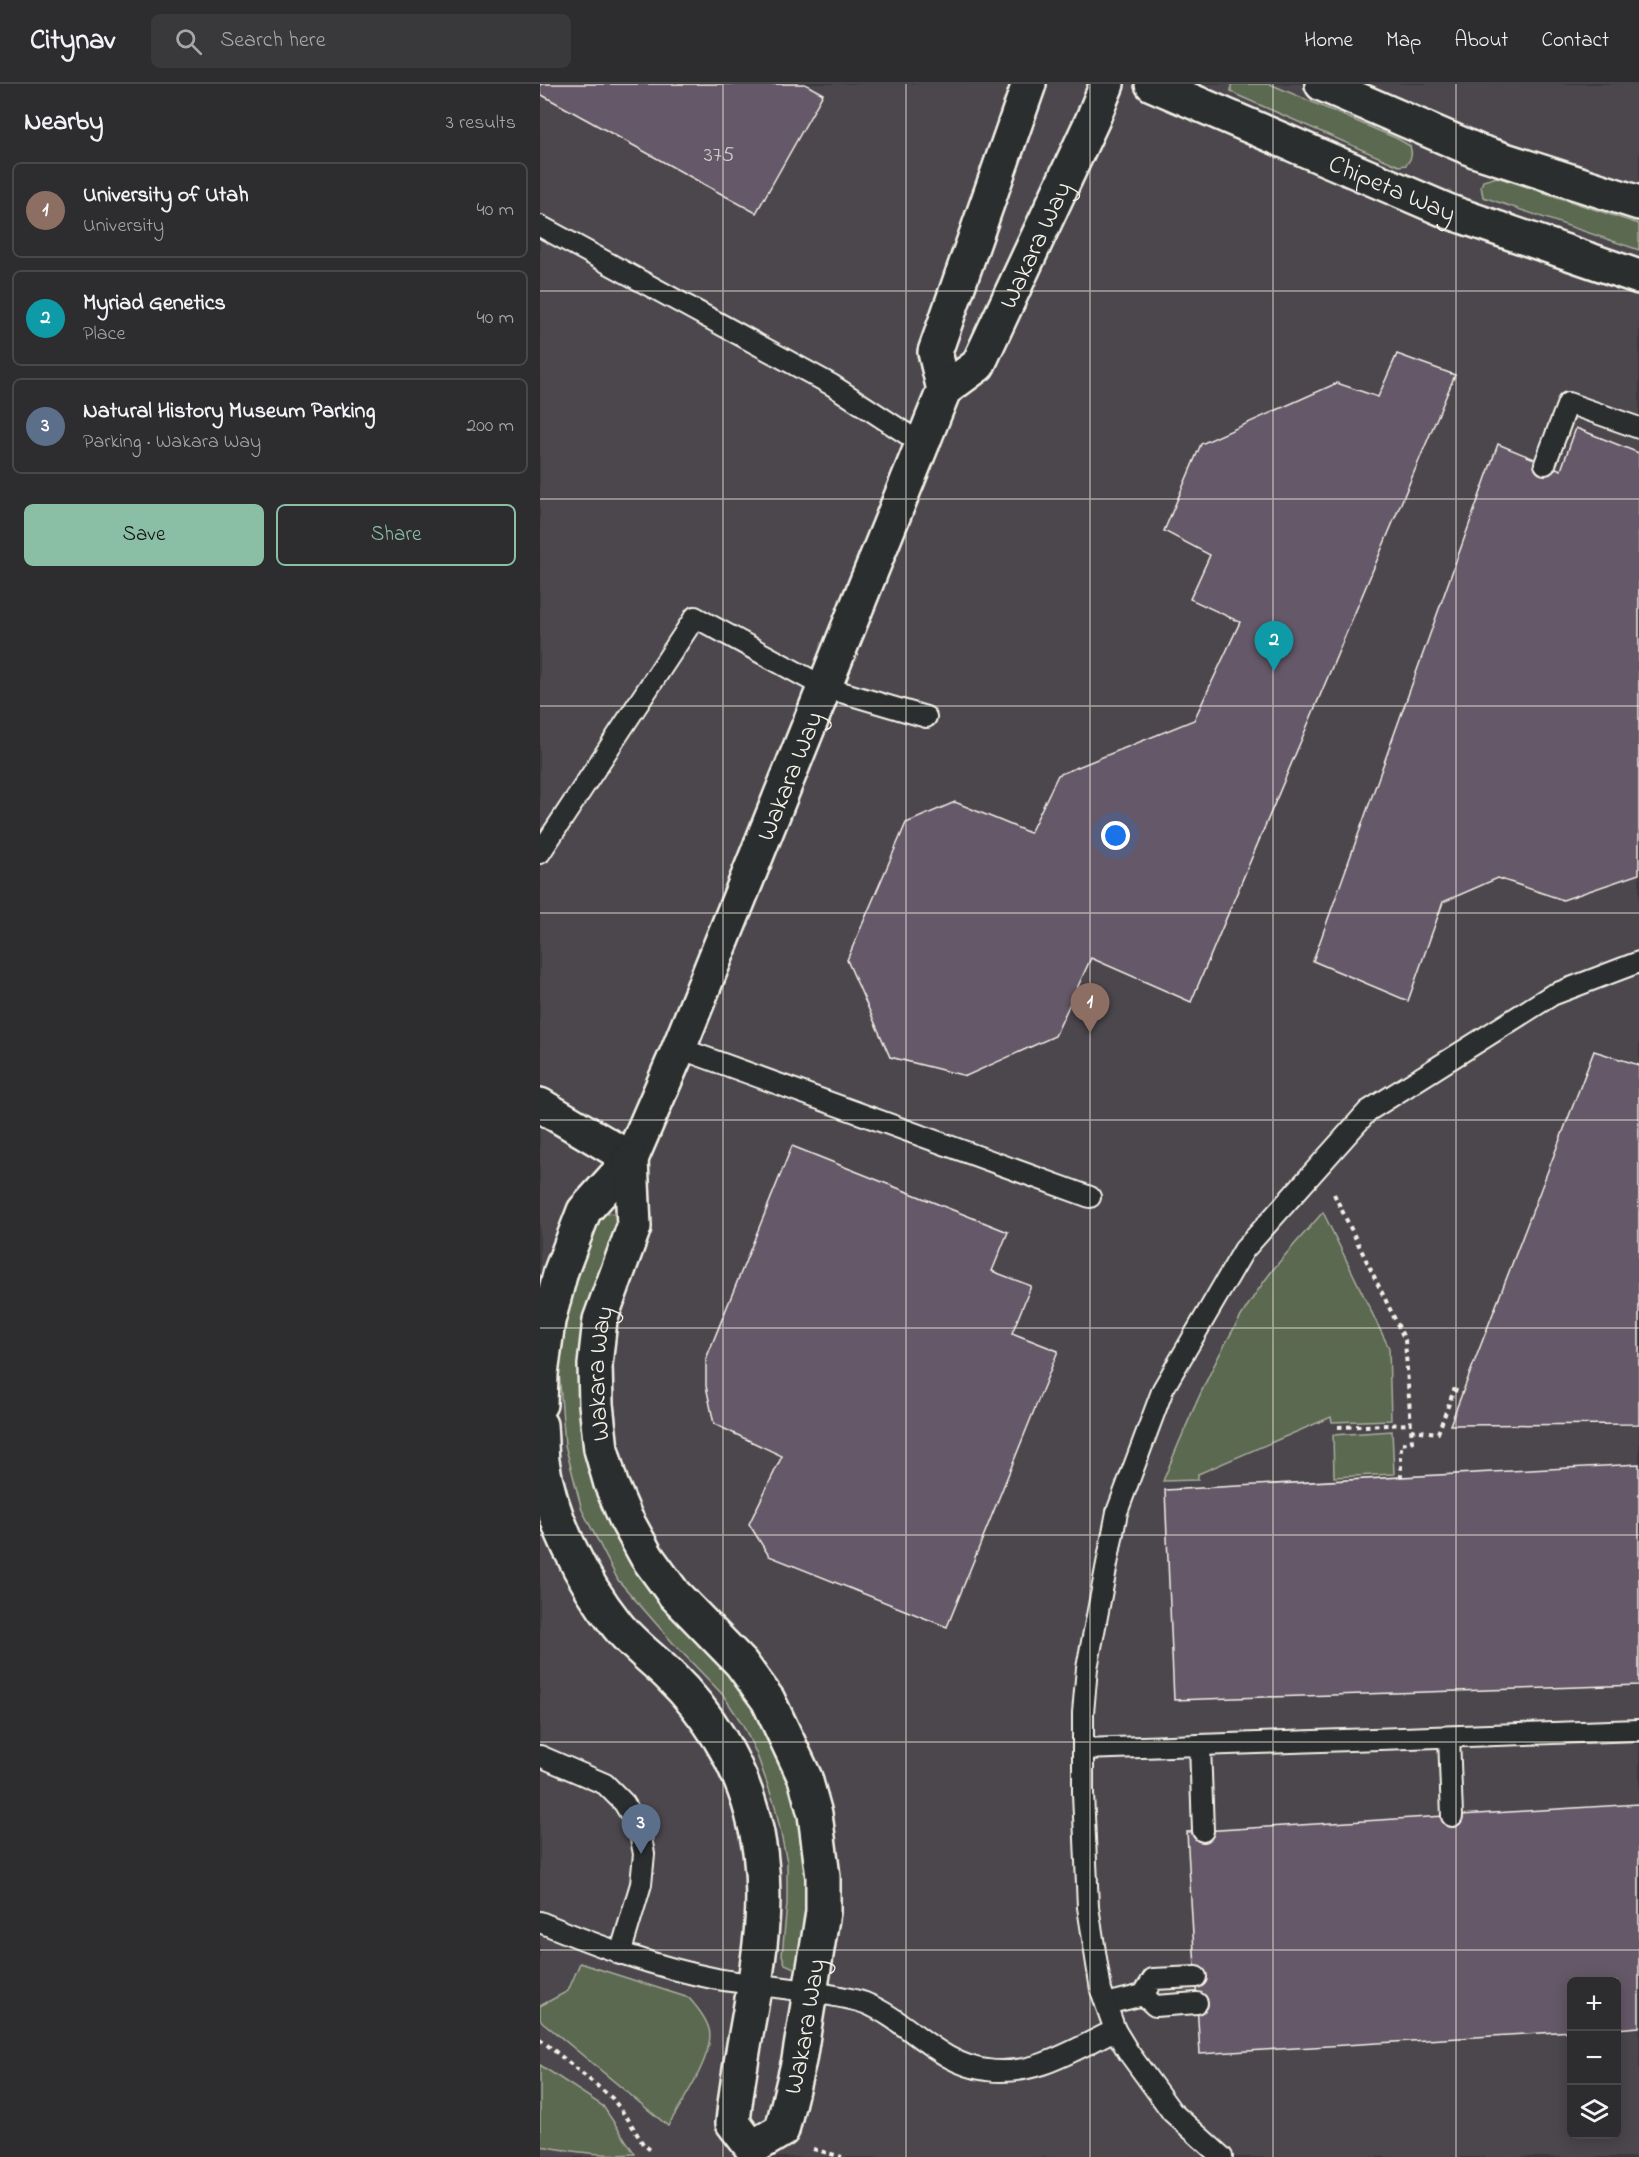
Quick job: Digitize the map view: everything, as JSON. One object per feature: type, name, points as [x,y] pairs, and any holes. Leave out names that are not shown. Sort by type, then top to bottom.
[{"type":"street","name":"Wakara Way","points":[[944,390],[935,352],[1029,84]]},
{"type":"street","name":"Wakara Way","points":[[540,1404],[541,1374],[548,1321],[561,1271],[584,1211],[631,1159],[679,1048],[944,390],[978,365],[1092,121],[1107,84]]},
{"type":"street","name":"Chipeta Way","points":[[1152,84],[1450,213],[1639,277]]},
{"type":"street","points":[[1322,84],[1477,151],[1639,203]]},
{"type":"street","points":[[540,1105],[631,1159]]},
{"type":"street","name":"Wakara Way","points":[[540,1425],[542,1461],[551,1502],[568,1544],[593,1591],[618,1626],[640,1650],[670,1676],[721,1738],[742,1782],[753,1814],[764,1889],[756,1984],[735,2094],[733,2123],[746,2154],[782,2130],[799,2060],[823,1912],[823,1877],[815,1814],[805,1778],[787,1737],[761,1691],[741,1663],[674,1594],[647,1557],[610,1484],[601,1449],[595,1365],[600,1320],[634,1227],[631,1159]]},
{"type":"lane","points":[[540,226],[832,385],[922,444]]},
{"type":"lane","points":[[1545,464],[1568,403],[1639,428]]},
{"type":"lane","points":[[540,853],[695,617],[824,687],[926,717]]},
{"type":"lane","points":[[1222,2157],[1172,2112],[1129,2053],[1115,2030],[1101,1990],[1088,1907],[1083,1793],[1083,1713],[1087,1668],[1117,1512],[1163,1389],[1244,1250],[1368,1111],[1552,995],[1639,963]]},
{"type":"lane","points":[[679,1048],[1090,1197]]},
{"type":"lane","points":[[1084,1749],[1639,1730]]},
{"type":"lane","points":[[1449,1737],[1452,1816]]},
{"type":"lane","points":[[1200,1745],[1203,1831]]},
{"type":"lane","points":[[540,1756],[605,1784],[624,1803],[639,1828],[644,1854],[641,1884],[620,1954]]},
{"type":"lane","points":[[540,1922],[620,1954],[717,1979],[810,1991],[864,2003],[884,2013],[930,2047],[959,2062],[987,2070],[1016,2071],[1041,2065],[1115,2030]]},
{"type":"lane","points":[[1106,2004],[1143,1995],[1153,1979],[1196,1977]]},
{"type":"lane","points":[[1143,1995],[1155,2006],[1197,2003]]},
{"type":"path","points":[[1331,1188],[1405,1340],[1412,1442],[1401,1444],[1401,1477]]},
{"type":"path","points":[[1411,1430],[1438,1432],[1454,1390],[1462,1393]]},
{"type":"path","points":[[1338,1427],[1411,1424]]},
{"type":"path","points":[[540,2040],[612,2098],[643,2144],[653,2152]]},
{"type":"path","points":[[811,2148],[842,2157]]},
{"type":"shaded area","points":[[540,84],[1639,84],[1639,2157],[540,2157]]},
{"type":"green space","points":[[1231,84],[1270,84],[1398,139],[1410,146],[1410,159],[1406,165],[1399,166],[1237,95],[1231,91]]},
{"type":"green space","points":[[1497,177],[1639,224],[1639,250],[1483,197],[1481,186],[1483,181]]},
{"type":"green space","points":[[1323,1212],[1389,1348],[1391,1420],[1332,1422],[1331,1417],[1198,1474],[1198,1480],[1163,1481],[1224,1345],[1272,1271]]},
{"type":"green space","points":[[610,1213],[616,1215],[620,1221],[592,1449],[754,1696],[803,1815],[810,1896],[799,1965],[794,1968],[785,1964],[782,1955],[787,1904],[787,1862],[775,1806],[757,1755],[743,1725],[723,1695],[673,1643],[618,1580],[582,1510],[565,1445],[558,1360],[567,1305],[597,1219]]},
{"type":"green space","points":[[1392,1431],[1394,1474],[1334,1477],[1333,1435]]},
{"type":"green space","points":[[580,1963],[689,1998],[706,2021],[710,2039],[702,2065],[668,2126],[540,2020],[540,2006],[568,1991]]},
{"type":"green space","points":[[540,2065],[603,2106],[635,2154],[599,2154],[540,2146]]},
{"type":"building","points":[[540,84],[805,84],[823,94],[756,213],[540,94]]},
{"type":"building","points":[[1397,354],[1455,375],[1191,1002],[1091,958],[1055,1036],[966,1076],[890,1057],[847,960],[906,823],[955,802],[1030,833],[1058,775],[1194,720],[1240,622],[1190,599],[1210,555],[1164,531],[1201,444],[1337,383],[1378,397]]},
{"type":"building","points":[[1576,428],[1639,453],[1639,874],[1563,900],[1498,878],[1443,902],[1408,1001],[1313,961],[1498,444],[1561,470]]},
{"type":"building","points":[[1594,1051],[1639,1065],[1639,1424],[1450,1425]]},
{"type":"building","points":[[792,1146],[1008,1232],[992,1271],[1031,1286],[1012,1333],[1058,1351],[947,1627],[769,1556],[749,1524],[782,1456],[714,1424],[706,1386],[706,1359]]},
{"type":"building","points":[[1639,1464],[1639,1685],[1174,1700],[1165,1490]]},
{"type":"building","points":[[1639,1804],[1639,2027],[1621,2029],[1621,1977],[1567,1977],[1567,2031],[1200,2054],[1187,1832]]},
{"type":"place","name":"Myriad Genetics","points":[[1274,671]]},
{"type":"place","name":"University of Utah","points":[[1090,1033]]},
{"type":"place","name":"Natural History Museum Parking","points":[[641,1854]]}]
